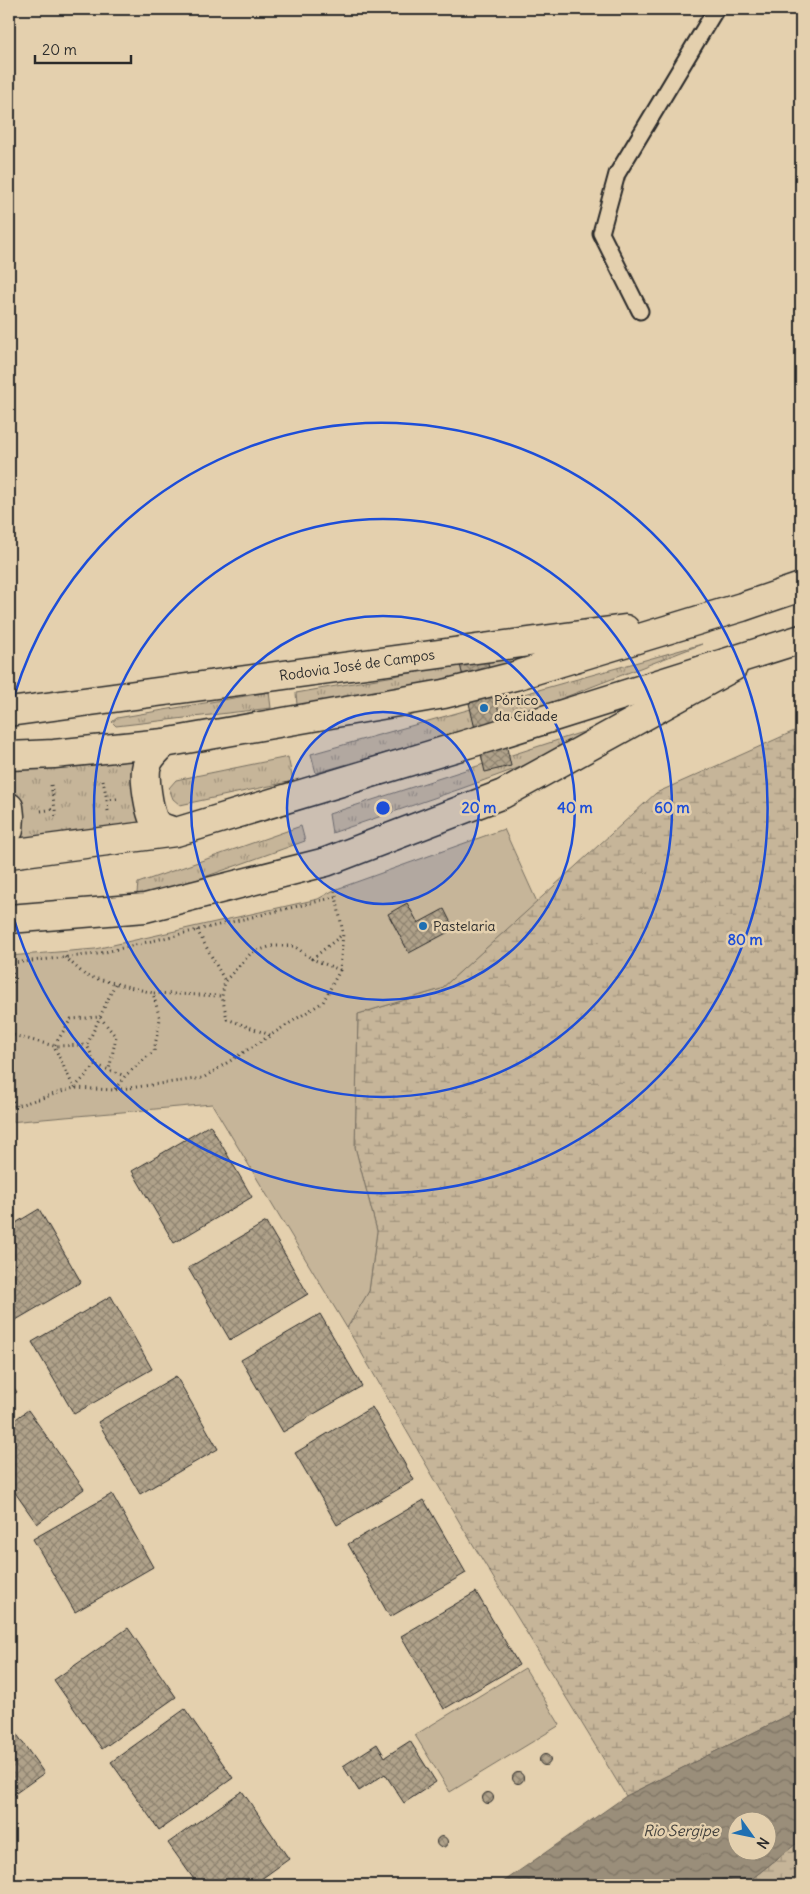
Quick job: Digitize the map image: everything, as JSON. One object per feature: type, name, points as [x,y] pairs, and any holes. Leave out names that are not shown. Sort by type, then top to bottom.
[{"type":"main road","points":[[9,756],[54,754],[164,743],[444,694],[515,676],[801,587]]},
{"type":"main road","name":"Rodovia José de Campos","points":[[9,712],[705,618]]},
{"type":"main road","points":[[9,854],[176,832],[801,639]]},
{"type":"main road","points":[[9,919],[146,908],[326,862],[503,794],[762,651]]},
{"type":"main road","points":[[164,743],[147,764],[145,770],[147,794],[154,821],[159,826],[176,832]]},
{"type":"main road","points":[[9,807],[9,830]]},
{"type":"lane","points":[[640,311],[601,233],[617,174],[716,9]]},
{"type":"path","points":[[9,1107],[74,1088],[114,1090],[203,1078],[323,1002],[340,970],[343,933],[336,897]]},
{"type":"path","points":[[197,930],[225,981]]},
{"type":"path","points":[[312,958],[343,933]]},
{"type":"path","points":[[270,1035],[227,1019],[222,996],[225,981],[251,953],[272,946],[294,946],[312,958],[340,970]]},
{"type":"path","points":[[66,957],[86,976],[115,984],[153,993],[222,996]]},
{"type":"path","points":[[86,1045],[115,984]]},
{"type":"path","points":[[114,1090],[126,1076],[154,1051],[160,1019],[153,993]]},
{"type":"path","points":[[54,1046],[71,1019],[100,1017]]},
{"type":"path","points":[[100,1017],[116,1037],[109,1070]]},
{"type":"path","points":[[9,1034],[54,1046],[86,1045]]},
{"type":"path","points":[[86,1045],[96,1064],[126,1076]]},
{"type":"path","points":[[54,1046],[74,1088]]},
{"type":"path","points":[[74,1088],[96,1064]]},
{"type":"path","points":[[9,1092],[16,1106]]},
{"type":"green space","points":[[702,644],[519,715],[316,773],[311,754]]},
{"type":"green space","points":[[567,646],[455,679],[297,705],[296,693]]},
{"type":"green space","points":[[269,692],[271,708],[116,726],[112,722],[117,718]]},
{"type":"green space","points":[[801,728],[801,1709],[626,1796],[460,1523],[347,1328],[369,1291],[377,1231],[355,1147],[358,1014],[441,989],[656,793]]},
{"type":"green space","points":[[589,730],[597,734],[589,742],[332,833],[329,814]]},
{"type":"green space","points":[[9,756],[150,759],[154,821],[9,854]]},
{"type":"green space","points":[[288,757],[293,781],[180,805],[173,799],[169,788],[176,780]]},
{"type":"green space","points":[[301,826],[305,841],[146,898],[137,893],[138,883]]},
{"type":"green space","points":[[504,829],[537,902],[441,989],[358,1014],[355,1147],[377,1231],[369,1291],[347,1328],[212,1104],[9,1122],[9,956],[95,949],[318,899],[334,890]]},
{"type":"green space","points":[[525,1668],[560,1725],[450,1792],[415,1735]]},
{"type":"green space","points":[[801,1840],[801,1885],[744,1885],[773,1862],[778,1862],[778,1858]]},
{"type":"water","name":"Rio Sergipe","points":[[801,1709],[801,1840],[778,1858],[778,1812],[728,1812],[728,1862],[773,1862],[744,1885],[499,1885],[626,1796]]},
{"type":"building","name":"Pórtico da Cidade","points":[[486,654],[511,766],[485,772],[459,660]]},
{"type":"building","name":"Pastelaria","points":[[407,903],[418,923],[444,909],[454,929],[409,953],[388,914]]},
{"type":"building","points":[[210,1125],[252,1197],[174,1243],[132,1171]]},
{"type":"building","points":[[39,1209],[81,1282],[9,1324],[9,1227]]},
{"type":"building","points":[[266,1222],[308,1294],[230,1340],[188,1268]]},
{"type":"building","points":[[111,1296],[152,1369],[74,1414],[32,1342]]},
{"type":"building","points":[[320,1314],[362,1386],[283,1432],[241,1360]]},
{"type":"building","points":[[176,1376],[218,1449],[140,1494],[98,1422]]},
{"type":"building","points":[[9,1381],[17,1392],[9,1398]]},
{"type":"building","points":[[372,1407],[414,1480],[337,1525],[295,1453]]},
{"type":"building","points":[[28,1410],[84,1489],[37,1524],[9,1484],[9,1424]]},
{"type":"building","points":[[112,1494],[153,1567],[75,1612],[33,1539]]},
{"type":"building","points":[[424,1500],[466,1573],[390,1617],[348,1544]]},
{"type":"building","points":[[476,1592],[519,1665],[444,1709],[401,1636]]},
{"type":"building","points":[[128,1628],[176,1697],[102,1749],[54,1680]]},
{"type":"building","points":[[185,1709],[233,1778],[159,1830],[111,1762]]},
{"type":"building","points":[[9,1723],[44,1773],[9,1798]]},
{"type":"building","points":[[410,1741],[436,1782],[404,1803],[385,1774],[359,1791],[343,1766],[377,1744],[385,1757]]},
{"type":"building","points":[[543,1755],[547,1755],[550,1760],[549,1764],[543,1765],[540,1762],[540,1758]]},
{"type":"building","points":[[516,1773],[520,1773],[523,1778],[522,1782],[516,1783],[513,1780],[513,1776]]},
{"type":"building","points":[[242,1791],[289,1859],[253,1885],[198,1885],[168,1843]]},
{"type":"building","points":[[486,1793],[490,1793],[493,1798],[492,1802],[486,1803],[483,1800],[483,1796]]},
{"type":"building","points":[[440,1837],[444,1837],[447,1842],[446,1846],[440,1847],[437,1844],[437,1840]]},
{"type":"place","name":"Pórtico da Cidade","points":[[484,708]]},
{"type":"place","name":"Pastelaria","points":[[423,926]]}]
